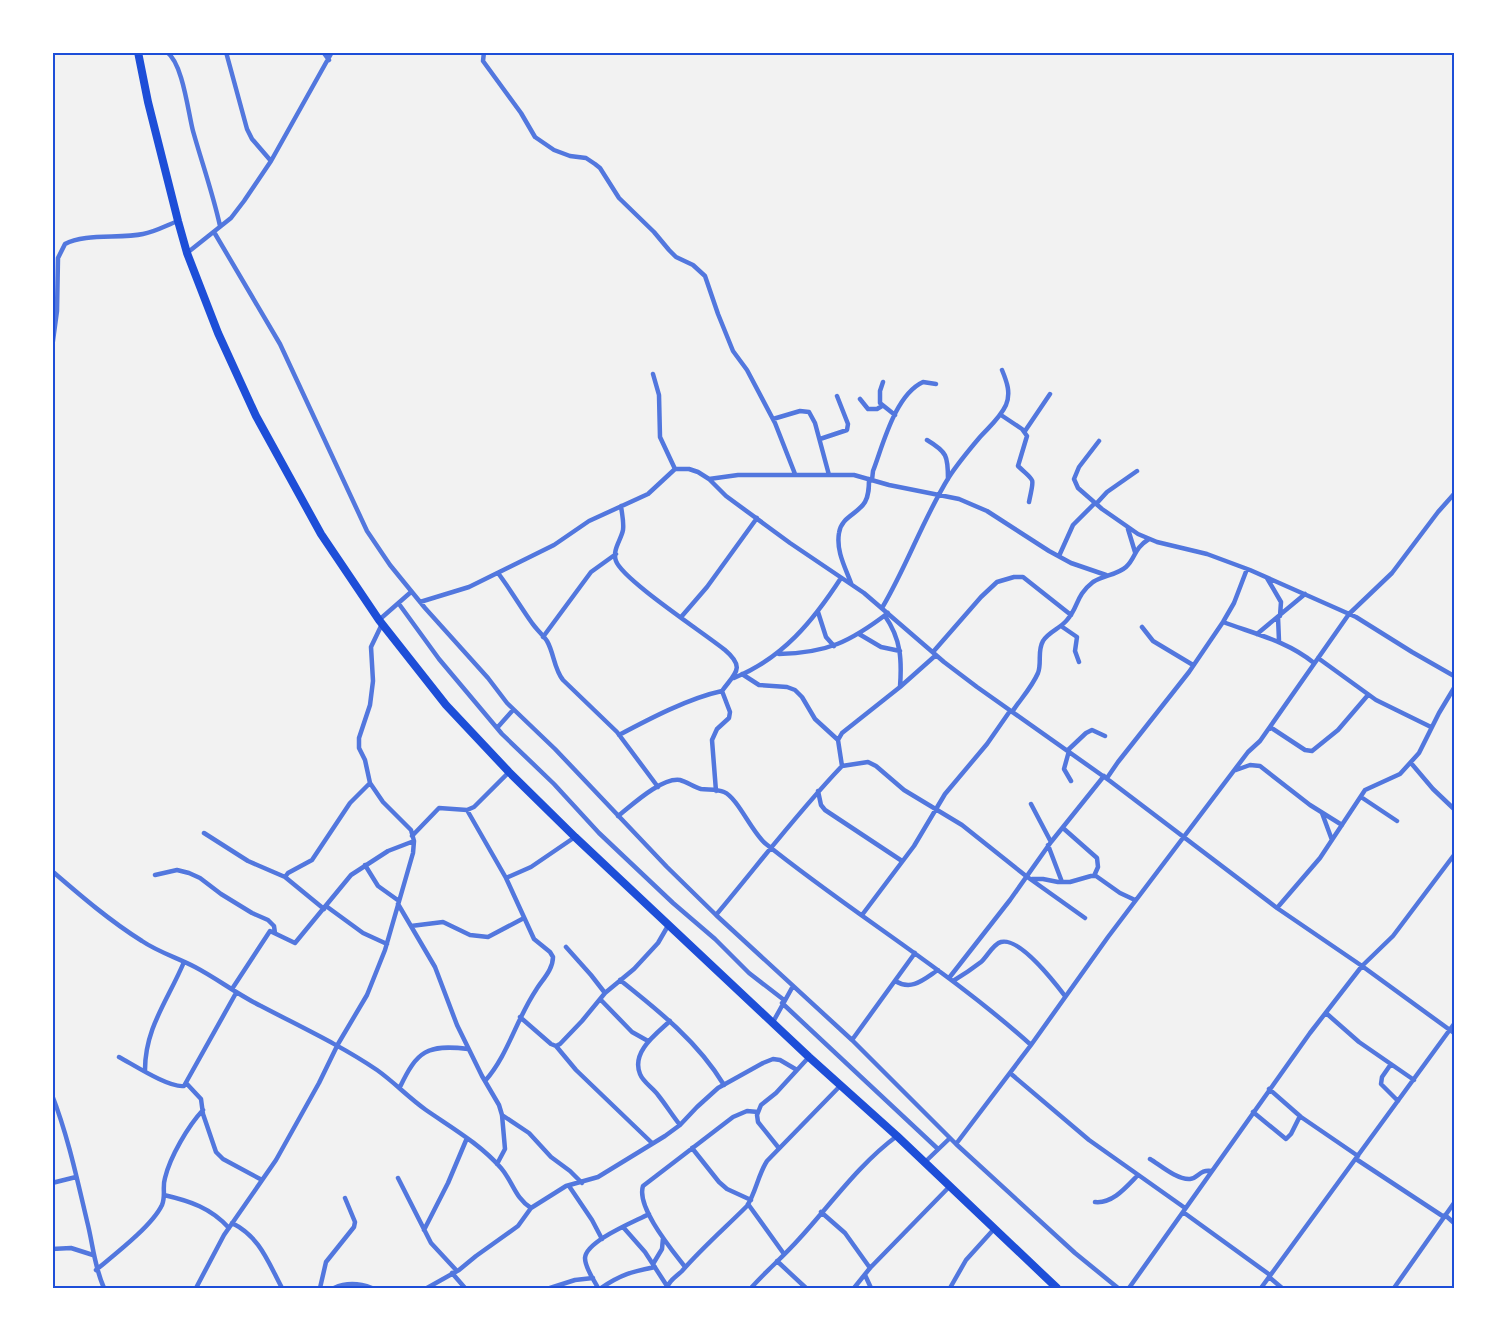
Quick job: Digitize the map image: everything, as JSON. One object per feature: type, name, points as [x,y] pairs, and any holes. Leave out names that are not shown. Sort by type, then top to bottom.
[{"type":"highway","points":[[138,52],[148,102],[187,253],[218,333],[256,416],[321,534],[380,622],[446,705],[508,772],[1057,1288]]},
{"type":"street","points":[[167,52],[175,61],[220,226]]},
{"type":"street","points":[[226,52],[247,129],[252,139],[271,161]]},
{"type":"street","points":[[323,52],[329,60]]},
{"type":"street","points":[[187,253],[231,218],[244,201],[271,161],[332,52]]},
{"type":"street","points":[[484,52],[483,61],[521,112],[535,137],[554,150],[570,156],[586,158],[600,168],[619,198],[669,250],[676,257],[693,265],[705,276],[733,351],[747,370],[773,419],[795,474]]},
{"type":"street","points":[[52,348],[57,311],[57,258],[65,244],[82,238],[144,234],[178,221]]},
{"type":"street","points":[[214,232],[280,344],[367,531],[390,565],[420,602],[513,710],[555,749],[716,915],[852,1040],[950,1138],[1075,1253],[1118,1288]]},
{"type":"street","points":[[882,608],[900,575],[916,537],[948,479],[960,461],[1000,414],[1008,399],[1008,386],[1002,370]]},
{"type":"street","points":[[653,374],[659,395],[660,437],[675,469]]},
{"type":"street","points":[[883,382],[879,397],[882,406],[895,415]]},
{"type":"street","points":[[851,585],[840,553],[839,533],[842,523],[865,502],[870,479],[895,415],[907,396],[923,382],[936,384]]},
{"type":"street","points":[[1024,431],[1050,394]]},
{"type":"street","points":[[820,439],[847,430],[848,424],[837,396]]},
{"type":"street","points":[[860,399],[868,409],[873,410],[882,406]]},
{"type":"street","points":[[773,419],[794,412],[806,411],[815,423],[829,475]]},
{"type":"street","points":[[1000,414],[1024,431],[1027,436],[1018,466],[1033,480],[1029,502]]},
{"type":"street","points":[[927,440],[946,455],[948,479]]},
{"type":"street","points":[[1099,441],[1079,467],[1074,479],[1078,488],[1127,528],[1149,539],[1207,554],[1305,594],[1349,614],[1455,676]]},
{"type":"street","points":[[420,602],[469,587],[498,573],[554,545],[589,521],[648,494],[675,469],[689,469],[709,479],[726,495],[882,608],[934,654],[1011,712],[1105,777],[1277,908],[1362,966],[1452,1032]]},
{"type":"street","points":[[1059,556],[1073,525],[1116,485],[1137,471]]},
{"type":"street","points":[[709,479],[738,475],[854,475],[959,499],[987,511],[1059,556],[1106,575]]},
{"type":"street","points":[[956,1143],[1031,1045],[1182,837],[1248,752],[1260,741],[1349,614],[1392,573],[1438,512],[1455,494]]},
{"type":"street","points":[[621,506],[623,532],[615,554],[620,567],[653,597],[682,616],[733,657],[737,663],[737,671],[722,691],[730,712],[729,718],[717,729],[712,740],[716,790]]},
{"type":"street","points":[[682,616],[707,587],[757,518]]},
{"type":"street","points":[[1127,528],[1135,552]]},
{"type":"street","points":[[862,915],[914,846],[959,776],[987,744],[1037,674],[1042,643],[1071,615],[1084,590],[1106,575],[1119,572],[1129,565],[1140,545],[1149,539]]},
{"type":"street","points":[[543,637],[591,572],[615,554]]},
{"type":"street","points":[[951,980],[1028,878],[1050,844],[1162,708],[1193,666],[1234,603],[1247,569]]},
{"type":"street","points":[[498,573],[552,652],[562,680],[619,735],[658,787]]},
{"type":"street","points":[[842,766],[838,740],[842,733],[900,687],[934,654],[981,597],[997,582],[1023,577],[1071,615]]},
{"type":"street","points":[[1266,577],[1281,602],[1279,641]]},
{"type":"street","points":[[731,679],[778,654],[789,645],[818,612],[841,578]]},
{"type":"street","points":[[196,1288],[212,1255],[276,1160],[320,1083],[338,1044],[367,995],[387,944],[413,854],[413,839],[411,830],[383,802],[370,783],[358,748],[370,705],[373,681],[370,647],[380,622],[411,591]]},
{"type":"street","points":[[1257,634],[1305,594]]},
{"type":"street","points":[[399,603],[439,659],[497,728],[554,784],[599,833],[749,973],[783,1001],[938,1149]]},
{"type":"street","points":[[818,612],[826,638],[834,646]]},
{"type":"street","points":[[778,654],[812,652],[834,646],[859,634],[887,614]]},
{"type":"street","points":[[887,614],[900,651],[900,687]]},
{"type":"street","points":[[1223,622],[1279,641],[1314,663]]},
{"type":"street","points":[[1061,626],[1077,638],[1075,651],[1079,662]]},
{"type":"street","points":[[1142,627],[1153,641],[1193,666]]},
{"type":"street","points":[[859,634],[881,647],[900,651]]},
{"type":"street","points":[[1318,658],[1368,695],[1431,728]]},
{"type":"street","points":[[742,674],[759,685],[787,687],[795,690],[815,719],[838,740]]},
{"type":"street","points":[[1277,908],[1301,882],[1365,790],[1400,774],[1411,763],[1419,753],[1455,688]]},
{"type":"street","points":[[619,735],[664,712],[711,693],[722,691]]},
{"type":"street","points":[[1270,727],[1305,750],[1312,751],[1338,730],[1368,695]]},
{"type":"street","points":[[497,728],[513,710]]},
{"type":"street","points":[[1071,782],[1064,769],[1068,751],[1092,730],[1105,736]]},
{"type":"street","points":[[716,915],[770,847],[842,766],[868,762],[904,790],[962,825],[1028,878],[1085,918]]},
{"type":"street","points":[[1411,763],[1433,789],[1455,808]]},
{"type":"street","points":[[1236,770],[1250,765],[1260,766],[1291,792],[1342,825]]},
{"type":"street","points":[[119,1057],[180,1087],[187,1084],[234,991],[269,933],[272,931],[295,943],[351,875],[388,851],[413,839],[439,808],[467,810],[474,807],[508,772]]},
{"type":"street","points":[[618,816],[644,795],[672,780],[681,780],[704,789],[723,791],[731,798],[762,841],[938,970],[1031,1045]]},
{"type":"street","points":[[285,877],[312,860],[350,803],[370,783]]},
{"type":"street","points":[[818,791],[821,805],[825,810],[903,861]]},
{"type":"street","points":[[1361,797],[1397,821]]},
{"type":"street","points":[[1031,804],[1050,844],[1062,882]]},
{"type":"street","points":[[467,810],[506,878],[534,939],[553,957],[550,970],[520,1017],[502,1060],[485,1081]]},
{"type":"street","points":[[1322,813],[1332,840]]},
{"type":"street","points":[[1064,828],[1097,858],[1098,867],[1095,876]]},
{"type":"street","points":[[204,833],[248,861],[285,877],[325,908],[363,933],[387,944]]},
{"type":"street","points":[[506,878],[531,867],[575,837]]},
{"type":"street","points":[[1129,1288],[1269,1089],[1326,1013],[1362,966],[1393,936],[1455,855]]},
{"type":"street","points":[[365,865],[378,886],[398,902],[435,967],[468,1049],[502,1115],[505,1149],[497,1164]]},
{"type":"street","points":[[154,875],[177,870],[201,878],[221,894],[268,920],[274,926],[275,933]]},
{"type":"street","points":[[52,871],[98,910],[141,941],[338,1044],[400,1087],[497,1164],[510,1180],[515,1193],[531,1208]]},
{"type":"street","points":[[1028,878],[1062,882],[1095,876],[1135,900]]},
{"type":"street","points":[[411,926],[443,922],[470,935],[488,937],[524,918]]},
{"type":"street","points":[[556,1046],[582,1021],[604,993],[657,943],[669,924]]},
{"type":"street","points":[[951,980],[983,960],[996,945],[1006,942],[1038,962],[1065,996]]},
{"type":"street","points":[[566,947],[604,993]]},
{"type":"street","points":[[852,1040],[915,953]]},
{"type":"street","points":[[145,1070],[145,1052],[150,1033],[184,962]]},
{"type":"street","points":[[895,981],[907,987],[938,970]]},
{"type":"street","points":[[620,980],[640,994],[698,1047],[724,1085]]},
{"type":"street","points":[[773,1022],[793,986]]},
{"type":"street","points":[[600,999],[632,1032],[648,1041]]},
{"type":"street","points":[[1326,1013],[1359,1042],[1414,1080]]},
{"type":"street","points":[[520,1017],[550,1044],[556,1046],[576,1070],[652,1143]]},
{"type":"street","points":[[670,1021],[648,1041],[638,1063],[640,1073],[680,1125]]},
{"type":"street","points":[[1261,1288],[1398,1101],[1452,1032],[1455,1024]]},
{"type":"street","points":[[400,1087],[413,1062],[423,1052],[436,1048],[468,1049]]},
{"type":"street","points":[[778,1147],[758,1122],[758,1112],[761,1105],[777,1093],[809,1057]]},
{"type":"street","points":[[427,1288],[454,1272],[518,1226],[531,1208],[570,1185],[598,1177],[680,1125],[703,1101],[724,1085],[773,1059],[780,1060],[797,1070]]},
{"type":"street","points":[[1391,1064],[1382,1077],[1381,1084],[1398,1101]]},
{"type":"street","points":[[1010,1073],[1089,1140],[1138,1174],[1270,1276],[1282,1288]]},
{"type":"street","points":[[187,1084],[201,1099],[216,1152],[223,1159],[262,1180]]},
{"type":"street","points":[[623,1227],[654,1266],[667,1287],[749,1202],[760,1172],[778,1147],[841,1085]]},
{"type":"street","points":[[1269,1089],[1300,1116],[1455,1223]]},
{"type":"street","points":[[52,1095],[68,1142],[88,1223],[96,1270],[104,1288]]},
{"type":"street","points":[[96,1270],[143,1229],[159,1210],[164,1196],[164,1181],[169,1164],[190,1124],[203,1110]]},
{"type":"street","points":[[685,1267],[663,1238],[649,1214],[642,1197],[643,1186],[733,1117],[747,1112],[758,1112]]},
{"type":"street","points":[[1253,1112],[1286,1138],[1291,1134],[1300,1116]]},
{"type":"street","points":[[502,1115],[529,1133],[582,1183]]},
{"type":"street","points":[[751,1288],[798,1241],[821,1212],[880,1148],[897,1136]]},
{"type":"street","points":[[424,1230],[448,1184],[467,1138]]},
{"type":"street","points":[[925,1162],[950,1138]]},
{"type":"street","points":[[692,1148],[719,1182],[749,1202],[784,1254]]},
{"type":"street","points":[[1150,1159],[1188,1179],[1203,1171],[1212,1171]]},
{"type":"street","points":[[1095,1202],[1101,1203],[1115,1196],[1138,1174]]},
{"type":"street","points":[[52,1183],[76,1177]]},
{"type":"street","points":[[398,1178],[431,1243],[465,1288]]},
{"type":"street","points":[[570,1185],[602,1239]]},
{"type":"street","points":[[854,1288],[870,1268],[950,1186]]},
{"type":"street","points":[[164,1196],[198,1204],[229,1228]]},
{"type":"street","points":[[320,1288],[326,1262],[354,1227],[355,1222],[345,1198]]},
{"type":"street","points":[[1394,1288],[1455,1203]]},
{"type":"street","points":[[821,1212],[845,1233],[870,1268]]},
{"type":"street","points":[[649,1214],[591,1245],[585,1255],[585,1262],[600,1288],[625,1274],[654,1266]]},
{"type":"street","points":[[232,1223],[253,1237],[282,1288]]},
{"type":"street","points":[[950,1288],[966,1260],[994,1229]]},
{"type":"street","points":[[654,1266],[662,1249],[663,1238]]},
{"type":"street","points":[[52,1249],[71,1248],[93,1255]]},
{"type":"street","points":[[777,1261],[806,1288]]},
{"type":"street","points":[[865,1275],[871,1288]]},
{"type":"street","points":[[550,1288],[575,1280],[593,1278]]},
{"type":"street","points":[[334,1288],[349,1283],[372,1288]]}]
